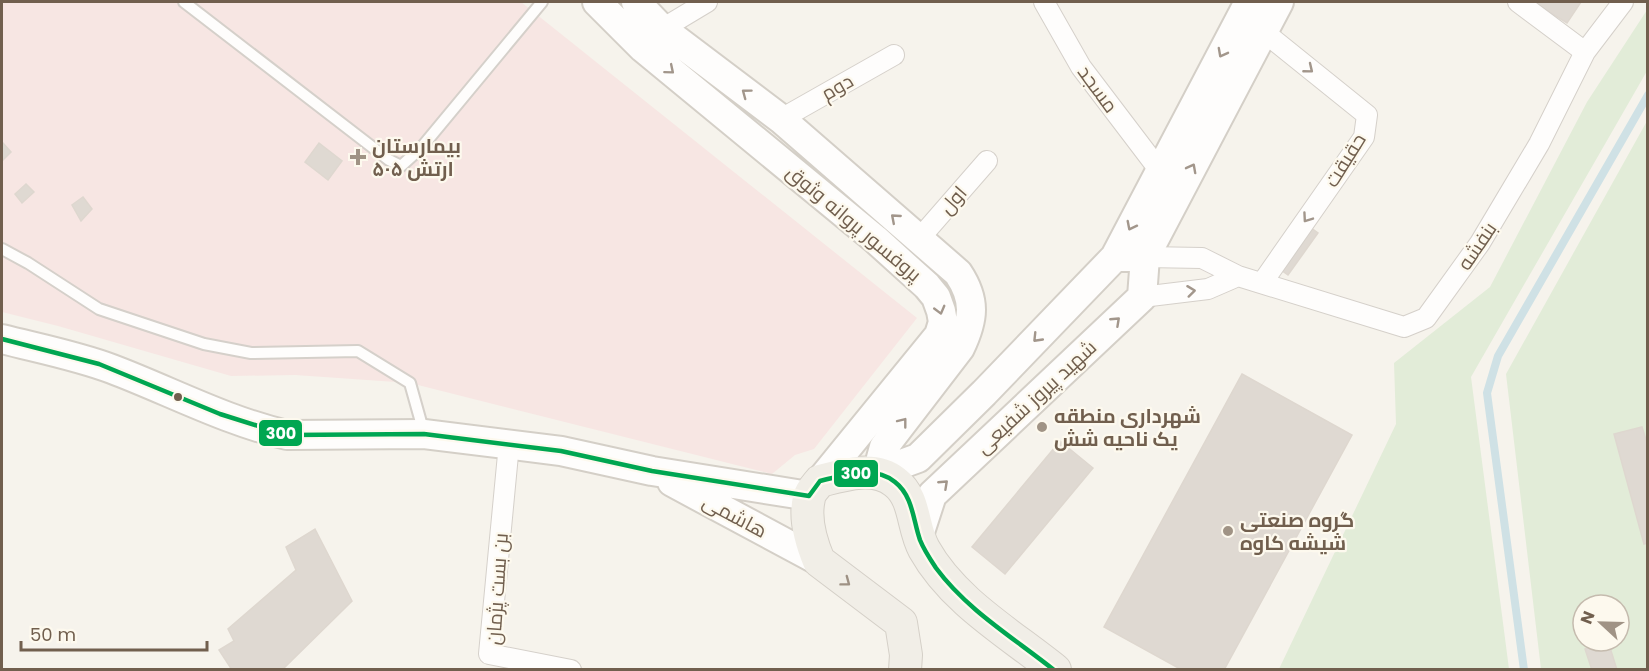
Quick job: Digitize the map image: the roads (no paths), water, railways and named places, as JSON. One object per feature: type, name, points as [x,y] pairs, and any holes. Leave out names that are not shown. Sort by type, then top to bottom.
[{"type":"main road","name":"پروفسور پروانه وثوق","points":[[597,2],[781,119],[958,273],[968,289],[972,308],[969,329],[960,348],[884,447],[877,473]]},
{"type":"main road","name":"پروفسور پروانه وثوق","points":[[636,2],[652,38],[758,143],[875,239],[936,297],[943,322],[939,335],[814,489]]},
{"type":"main road","name":"شهید پیروز شفیعی","points":[[877,473],[918,458],[1115,257],[1160,171],[1251,17],[1279,2]]},
{"type":"main road","name":"شهید پیروز شفیعی","points":[[919,535],[932,495],[1142,297],[1145,257],[1251,17]]},
{"type":"main road","points":[[758,143],[781,119]]},
{"type":"main road","points":[[1115,257],[1145,257]]},
{"type":"main road","name":"هاشمی","points":[[2,339],[109,368],[224,415],[287,435],[424,434],[561,451],[652,471],[814,489]]},
{"type":"main road","points":[[942,371],[947,393],[954,402],[984,393]]},
{"type":"main road","name":"هاشمی","points":[[652,471],[819,561]]},
{"type":"main road","points":[[905,669],[906,655],[901,623],[819,561],[813,546],[808,524],[814,489],[857,473],[877,473],[895,482],[908,496],[923,547],[955,592],[1055,669]]},
{"type":"street","points":[[652,38],[707,2]]},
{"type":"street","name":"مسجد","points":[[1044,2],[1082,67],[1160,171]]},
{"type":"street","points":[[1518,2],[1585,52]]},
{"type":"street","name":"بنفشه","points":[[1238,276],[1404,327],[1426,318],[1480,243],[1539,144],[1585,52],[1623,2]]},
{"type":"street","name":"حقیقت","points":[[1251,17],[1367,115],[1364,137],[1263,283]]},
{"type":"street","name":"دوم","points":[[781,119],[894,55]]},
{"type":"street","name":"اول","points":[[919,239],[987,161]]},
{"type":"street","points":[[1145,257],[1202,258],[1238,276]]},
{"type":"street","points":[[1142,297],[1208,289],[1238,276]]},
{"type":"street","name":"بن بست پژمان","points":[[509,444],[488,662],[571,669]]},
{"type":"lane","points":[[184,2],[389,160],[401,166],[421,148],[542,2]]},
{"type":"lane","points":[[2,249],[99,309],[204,344],[251,353],[358,351],[410,383],[424,434]]},
{"type":"waterway","points":[[1524,670],[1487,393],[1498,356],[1648,95]]},
{"type":"place","name":"بیمارستان ۵۰۵ ارتش","points":[[358,157]]},
{"type":"place","name":"شهرداری منطقه یک ناحیه شش","points":[[1042,427]]},
{"type":"place","name":"گروه صنعتی شیشه کاوه","points":[[1228,531]]}]
